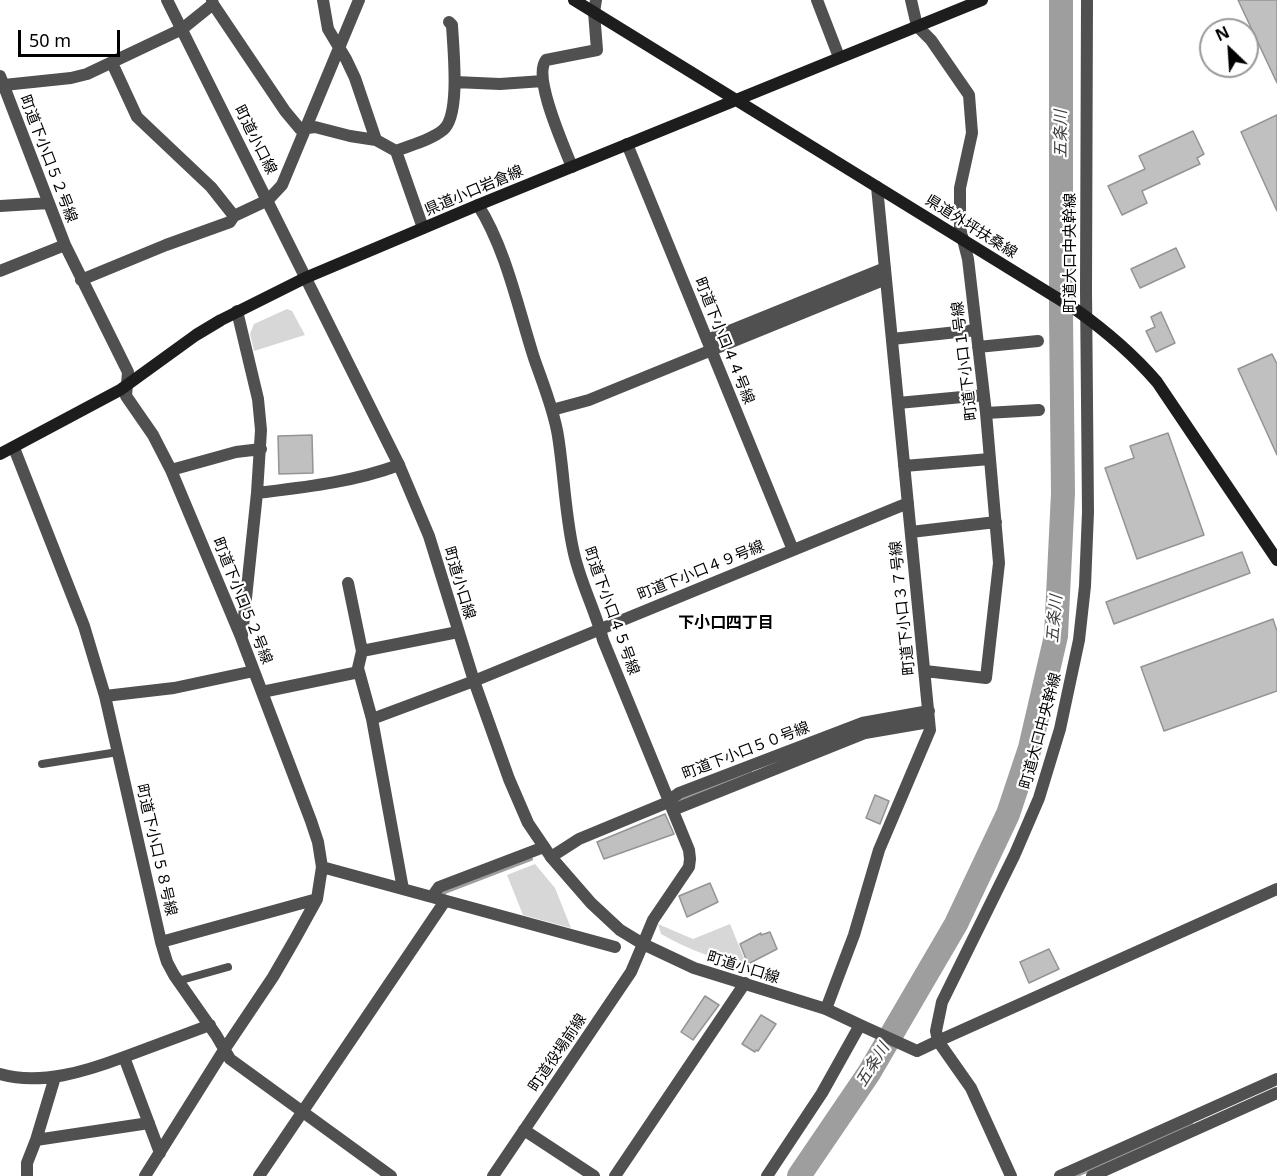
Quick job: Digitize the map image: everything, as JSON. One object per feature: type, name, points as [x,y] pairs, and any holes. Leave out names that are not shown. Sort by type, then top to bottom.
[{"type":"main road","name":"県道外坪扶桑線","points":[[574,0],[595,6],[736,99],[1075,309],[1123,346],[1157,382],[1277,560]]},
{"type":"main road","name":"県道小口岩倉線","points":[[0,454],[127,385],[196,335],[237,311],[305,278],[736,99],[982,0]]},
{"type":"street","name":"町道小口線","points":[[168,0],[399,465],[429,536],[474,681],[516,797],[528,823],[548,852],[591,903],[620,930],[643,944],[694,968],[826,1009],[866,1027]]},
{"type":"street","points":[[322,0],[328,29],[355,78],[376,140]]},
{"type":"street","points":[[81,280],[230,222],[234,216],[268,200],[282,185],[359,0]]},
{"type":"street","points":[[817,0],[839,57]]},
{"type":"street","name":"町道下小口１号線","points":[[911,0],[917,26],[931,40],[969,95],[972,133],[960,188],[960,228],[968,259],[984,395],[999,563],[986,678],[925,671]]},
{"type":"street","name":"町道大口中央幹線","points":[[938,1041],[936,1031],[942,1002],[1014,856],[1051,764],[1069,694],[1081,622],[1087,540],[1087,0]]},
{"type":"street","points":[[2,81],[71,78],[87,75],[182,29],[212,2],[285,111],[300,129],[306,127],[376,140],[396,151],[423,228]]},
{"type":"street","points":[[572,167],[549,109],[542,64],[546,60],[597,50],[595,6]]},
{"type":"street","points":[[396,151],[442,131],[450,123],[455,82],[452,25],[449,22]]},
{"type":"street","points":[[112,63],[137,117],[211,187],[234,216]]},
{"type":"street","name":"町道下小口５２号線","points":[[2,81],[64,245],[128,372],[126,396],[153,435],[171,470],[241,637],[318,842],[322,867],[317,899]]},
{"type":"street","points":[[455,82],[500,84],[543,81]]},
{"type":"street","name":"町道下小口４４号線","points":[[627,144],[793,550]]},
{"type":"street","name":"町道下小口３７号線","points":[[826,1009],[854,935],[879,850],[930,730],[877,187]]},
{"type":"street","points":[[0,206],[49,203]]},
{"type":"street","name":"町道下小口４５号線","points":[[478,205],[488,222],[510,282],[552,410],[558,434],[576,565],[689,850],[689,867],[653,920],[643,944]]},
{"type":"street","points":[[0,271],[64,245]]},
{"type":"street","points":[[552,410],[590,400],[709,345],[886,274]]},
{"type":"street","points":[[237,311],[258,399],[261,449],[241,637]]},
{"type":"street","points":[[892,339],[976,330]]},
{"type":"street","points":[[978,346],[1038,341]]},
{"type":"street","points":[[898,403],[984,395]]},
{"type":"street","points":[[986,413],[1039,410]]},
{"type":"street","name":"町道下小口５８号線","points":[[14,448],[84,626],[105,696],[167,962],[230,1059],[391,1176]]},
{"type":"street","points":[[171,470],[236,452],[261,449]]},
{"type":"street","points":[[904,466],[990,459]]},
{"type":"street","points":[[257,493],[332,484],[399,465]]},
{"type":"street","name":"町道下小口４９号線","points":[[372,719],[474,681],[908,502]]},
{"type":"street","points":[[911,532],[996,522]]},
{"type":"street","points":[[348,583],[362,651],[359,672],[372,719],[403,889]]},
{"type":"street","points":[[362,651],[458,632]]},
{"type":"street","points":[[105,696],[174,688],[254,671]]},
{"type":"street","points":[[262,692],[359,672]]},
{"type":"street","points":[[671,805],[865,734],[929,716]]},
{"type":"street","name":"町道下小口５０号線","points":[[432,897],[439,887],[548,852],[666,803],[671,805],[679,793],[862,723],[929,716]]},
{"type":"street","points":[[322,867],[615,947]]},
{"type":"street","points":[[767,1176],[866,1027],[917,1051],[1277,889]]},
{"type":"street","points":[[161,942],[317,899]]},
{"type":"street","points":[[145,1176],[273,977],[317,899]]},
{"type":"street","points":[[259,1176],[445,901]]},
{"type":"street","name":"町道役場前線","points":[[493,1176],[631,972],[643,944]]},
{"type":"street","points":[[615,1176],[745,983]]},
{"type":"street","points":[[0,1074],[11,1077],[55,1077],[74,1073],[210,1025]]},
{"type":"street","points":[[938,1041],[971,1088],[1011,1176]]},
{"type":"street","points":[[124,1057],[160,1153]]},
{"type":"street","points":[[27,1176],[27,1162],[55,1077]]},
{"type":"street","points":[[1060,1176],[1277,1079]]},
{"type":"street","points":[[1092,1176],[1277,1093]]},
{"type":"street","points":[[36,1140],[149,1123]]},
{"type":"street","points":[[524,1130],[594,1176]]},
{"type":"lane","points":[[42,764],[118,752]]},
{"type":"lane","points":[[178,981],[228,967]]},
{"type":"shaded area","points":[[287,309],[292,311],[305,335],[254,351],[250,334],[254,324]]},
{"type":"shaded area","points":[[535,864],[555,888],[571,928],[523,915],[507,875]]},
{"type":"shaded area","points":[[658,924],[693,939],[730,924],[748,968],[682,945],[661,934]]},
{"type":"building","points":[[1238,0],[1277,0],[1277,83],[1259,45],[1259,18],[1246,18]]},
{"type":"building","points":[[1277,115],[1277,211],[1241,132]]},
{"type":"building","points":[[1193,131],[1204,154],[1197,158],[1200,164],[1142,191],[1147,203],[1122,215],[1108,186],[1145,169],[1139,156]]},
{"type":"building","points":[[1176,248],[1185,267],[1140,288],[1131,269]]},
{"type":"building","points":[[1161,312],[1175,343],[1156,352],[1146,331],[1155,327],[1151,317]]},
{"type":"building","points":[[1272,354],[1277,364],[1277,455],[1238,369]]},
{"type":"building","points":[[1168,433],[1204,535],[1137,559],[1105,468],[1134,458],[1130,446]]},
{"type":"building","points":[[312,435],[313,473],[279,474],[278,436]]},
{"type":"building","points":[[1242,552],[1250,573],[1114,624],[1106,602]]},
{"type":"building","points":[[1273,619],[1277,631],[1277,691],[1164,731],[1141,667]]},
{"type":"building","points":[[875,795],[889,801],[880,824],[866,818]]},
{"type":"building","points":[[665,814],[674,834],[604,859],[597,842]]},
{"type":"building","points":[[710,883],[718,902],[687,917],[679,896]]},
{"type":"building","points":[[770,932],[777,949],[748,964],[740,944],[761,933],[761,935]]},
{"type":"building","points":[[1049,949],[1059,969],[1029,983],[1020,962]]},
{"type":"building","points":[[705,996],[719,1005],[693,1040],[681,1032]]},
{"type":"building","points":[[761,1015],[776,1024],[758,1051],[755,1052],[742,1044]]},
{"type":"waterway","name":"五条川","points":[[799,1176],[869,1073],[956,924],[1008,814],[1030,748],[1056,636],[1063,493],[1061,0]]},
{"type":"waterway","points":[[678,801],[750,772]]},
{"type":"waterway","points":[[442,897],[445,892],[531,859]]},
{"type":"waterway","points":[[1075,1176],[1191,1124]]},
{"type":"district","name":"下小口四丁目","points":[[726,623]]}]
